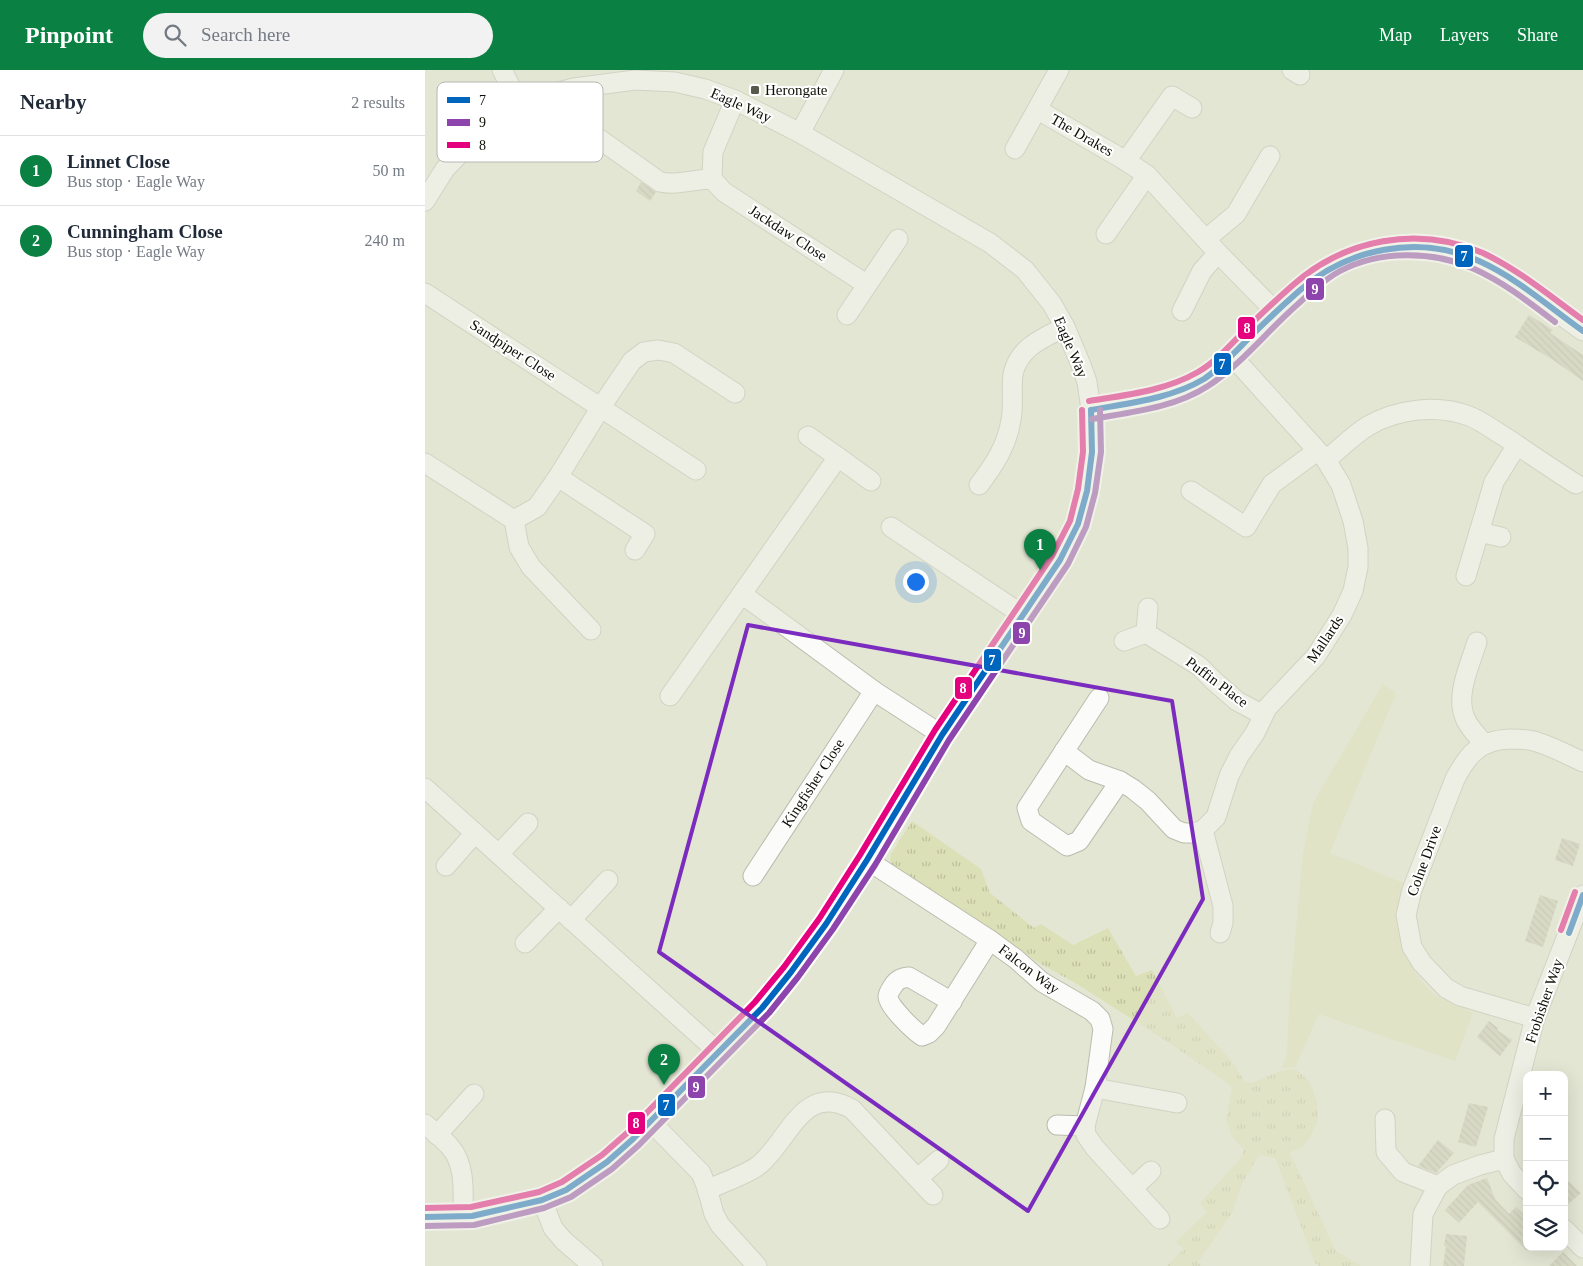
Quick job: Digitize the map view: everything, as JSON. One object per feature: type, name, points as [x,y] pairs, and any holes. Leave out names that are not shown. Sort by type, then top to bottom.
[{"type":"street","points":[[502,70],[508,82]]},
{"type":"street","points":[[800,133],[834,70]]},
{"type":"street","name":"The Drakes","points":[[1015,149],[1059,70]]},
{"type":"street","name":"Eagle Way","points":[[425,1217],[472,1216],[542,1200],[566,1190],[607,1162],[651,1122],[762,1008],[826,924],[942,735],[1060,560],[1081,516],[1091,471],[1093,442],[1087,382],[1065,327],[1052,304],[1034,280],[990,242],[800,133],[735,100],[705,89],[675,82],[635,80],[603,84]]},
{"type":"street","name":"The Drakes","points":[[1127,161],[1172,96],[1193,108]]},
{"type":"street","points":[[603,141],[661,182],[671,185],[700,179],[712,179],[713,152],[735,100]]},
{"type":"street","name":"The Drakes","points":[[1038,110],[1127,161],[1147,175],[1276,312]]},
{"type":"street","points":[[1181,311],[1202,271],[1212,246],[1236,214],[1270,156]]},
{"type":"street","name":"Eagle Way","points":[[425,201],[451,162]]},
{"type":"street","points":[[1106,234],[1147,175]]},
{"type":"street","name":"Jackdaw Close","points":[[712,179],[725,192],[867,284]]},
{"type":"street","points":[[847,314],[898,239]]},
{"type":"street","points":[[1091,410],[1170,395],[1203,379],[1232,356],[1307,284],[1327,269],[1342,260],[1389,248],[1435,247],[1482,262],[1503,274],[1583,331]]},
{"type":"street","name":"Sandpiper Close","points":[[425,293],[696,470]]},
{"type":"street","points":[[979,485],[996,461],[1008,434],[1011,420],[1013,375],[1022,354],[1029,346],[1065,327]]},
{"type":"street","points":[[515,520],[537,507],[632,361],[644,352],[657,350],[674,353],[735,394]]},
{"type":"street","name":"Mallards","points":[[1203,830],[1216,817],[1229,776],[1239,756],[1255,733],[1263,714],[1276,696],[1316,656],[1342,614],[1353,591],[1358,567],[1358,548],[1353,521],[1341,485],[1322,456],[1232,356]]},
{"type":"street","points":[[1191,491],[1246,527],[1272,484],[1322,456],[1367,427],[1393,415],[1418,410],[1438,410],[1479,420],[1576,484]]},
{"type":"street","points":[[808,436],[871,481]]},
{"type":"street","points":[[1466,576],[1494,482],[1517,445]]},
{"type":"street","points":[[670,696],[838,457]]},
{"type":"street","points":[[425,464],[515,520],[519,547],[531,567],[591,630]]},
{"type":"street","points":[[558,477],[645,534],[635,550]]},
{"type":"street","points":[[891,527],[1023,616]]},
{"type":"street","points":[[1479,532],[1501,537]]},
{"type":"street","points":[[742,594],[874,691],[942,735]]},
{"type":"street","points":[[1124,641],[1145,633],[1148,608]]},
{"type":"street","name":"Puffin Place","points":[[1145,633],[1199,666],[1237,701],[1263,714]]},
{"type":"street","points":[[1477,642],[1463,688],[1462,703],[1465,719],[1484,744]]},
{"type":"street","name":"Kingfisher Close","points":[[753,876],[874,691]]},
{"type":"street","points":[[1099,698],[1027,808],[1031,821],[1067,846],[1079,841],[1120,781]]},
{"type":"street","name":"Colne Drive","points":[[1535,1018],[1460,996],[1446,988],[1422,963],[1413,947],[1406,915],[1412,890],[1451,789],[1464,762],[1473,752],[1484,744],[1503,739],[1517,739],[1535,741],[1583,762]]},
{"type":"street","points":[[1064,752],[1089,770],[1120,781],[1148,801],[1174,829],[1184,834],[1203,830],[1223,906],[1223,923],[1220,933]]},
{"type":"street","points":[[425,788],[718,1052]]},
{"type":"street","points":[[499,854],[528,823]]},
{"type":"street","points":[[446,866],[475,833]]},
{"type":"street","name":"Falcon Way","points":[[867,860],[990,940],[1016,959],[1042,982],[1092,1011],[1100,1019],[1103,1029],[1095,1088],[1085,1126]]},
{"type":"street","points":[[525,943],[607,880]]},
{"type":"street","name":"Frobisher Way","points":[[1504,1159],[1504,1139],[1535,1018],[1576,935],[1583,895]]},
{"type":"street","points":[[952,1002],[990,940]]},
{"type":"street","points":[[1095,1088],[1177,1103]]},
{"type":"street","points":[[463,1216],[463,1188],[459,1162],[451,1147],[431,1129],[475,1094]]},
{"type":"street","points":[[707,1190],[757,1167],[767,1158],[796,1119],[814,1104],[824,1101],[842,1103],[852,1109],[933,1195]]},
{"type":"street","points":[[1385,1119],[1378,1155],[1403,1172],[1438,1186]]},
{"type":"street","points":[[651,1122],[701,1173],[714,1214],[720,1225],[757,1266]]},
{"type":"street","points":[[1057,1125],[1085,1126],[1086,1135],[1095,1148],[1161,1219]]},
{"type":"street","points":[[1420,1266],[1423,1214],[1438,1186],[1453,1174],[1504,1159],[1512,1174],[1523,1186]]},
{"type":"street","points":[[918,1178],[939,1160]]},
{"type":"street","points":[[1133,1188],[1151,1171]]},
{"type":"street","points":[[542,1200],[553,1228],[563,1240],[593,1266]]},
{"type":"street","points":[[1568,1233],[1583,1248]]},
{"type":"highlighted area","points":[[748,625],[1172,701],[1203,899],[1028,1211],[659,952]]},
{"type":"green space","points":[[1383,684],[1396,693],[1330,853],[1406,884],[1397,916],[1402,948],[1416,974],[1433,994],[1473,1013],[1455,1061],[1319,1014],[1295,1067],[1282,1068],[1287,1054],[1289,1004],[1303,853],[1313,803]]},
{"type":"green space","points":[[912,821],[981,869],[990,893],[1034,928],[1041,924],[1073,945],[1108,928],[1136,976],[1152,970],[1177,1018],[1188,1013],[1234,1064],[1245,1082],[1252,1083],[1280,1071],[1295,1069],[1309,1081],[1317,1101],[1318,1121],[1311,1136],[1303,1146],[1290,1153],[1336,1251],[1361,1266],[1319,1266],[1315,1263],[1275,1158],[1259,1155],[1242,1184],[1232,1213],[1198,1262],[1201,1266],[1167,1266],[1184,1249],[1176,1242],[1207,1212],[1200,1203],[1240,1159],[1244,1150],[1233,1138],[1226,1120],[1232,1088],[1171,1044],[1077,984],[1036,961],[892,866],[891,854]]},
{"type":"building","points":[[641,182],[656,192],[650,201],[636,191]]},
{"type":"building","points":[[1529,315],[1553,330],[1550,333],[1583,355],[1583,381],[1515,337]]},
{"type":"building","points":[[1562,838],[1580,844],[1573,866],[1555,860]]},
{"type":"building","points":[[1540,895],[1558,901],[1543,947],[1525,941]]},
{"type":"building","points":[[1489,1021],[1498,1028],[1497,1030],[1512,1040],[1500,1056],[1477,1037]]},
{"type":"building","points":[[1469,1103],[1488,1107],[1476,1147],[1458,1142]]},
{"type":"building","points":[[1438,1140],[1454,1153],[1436,1173],[1418,1166]]},
{"type":"building","points":[[1487,1178],[1495,1199],[1509,1214],[1516,1207],[1523,1213],[1523,1247],[1478,1202],[1459,1223],[1445,1210],[1468,1185]]},
{"type":"building","points":[[1568,1181],[1581,1193],[1568,1204]]},
{"type":"building","points":[[1446,1234],[1467,1236],[1464,1266],[1443,1266]]},
{"type":"building","points":[[1563,1252],[1577,1266],[1549,1266]]},
{"type":"transit line","name":"8","points":[[1089,401],[1159,388],[1198,372],[1218,358],[1275,301],[1313,269],[1359,247],[1383,241],[1433,240],[1458,244],[1483,253],[1522,276],[1583,320]]},
{"type":"transit line","name":"7","points":[[1091,410],[1163,396],[1204,379],[1223,364],[1263,324],[1318,276],[1339,264],[1361,255],[1384,250],[1408,247],[1432,248],[1456,253],[1479,261],[1520,284],[1583,331]]},
{"type":"transit line","name":"9","points":[[1092,419],[1167,404],[1208,386],[1232,368],[1323,282],[1340,271],[1372,259],[1406,255],[1440,258],[1457,262],[1483,273],[1505,286],[1555,322]]},
{"type":"transit line","name":"8","points":[[425,1208],[471,1207],[539,1192],[562,1182],[602,1155],[627,1133],[755,1002],[784,967],[819,919],[935,730],[1052,556],[1070,521],[1078,489],[1083,452],[1082,410]]},
{"type":"transit line","name":"7","points":[[425,1217],[472,1216],[542,1200],[566,1190],[607,1162],[633,1139],[762,1008],[826,924],[942,735],[1060,560],[1078,524],[1087,491],[1092,452],[1091,410]]},
{"type":"transit line","name":"9","points":[[425,1226],[474,1225],[544,1208],[571,1197],[612,1169],[639,1145],[769,1013],[833,929],[875,865],[949,740],[1068,564],[1086,527],[1095,493],[1101,452],[1100,410]]},
{"type":"transit line","name":"8","points":[[1561,930],[1575,892]]},
{"type":"transit line","name":"7","points":[[1569,933],[1583,895]]},
{"type":"place","name":"Herongate","points":[[755,90]]},
{"type":"place","name":"Linnet Close","points":[[1040,570]]},
{"type":"place","name":"Cunningham Close","points":[[664,1085]]}]
